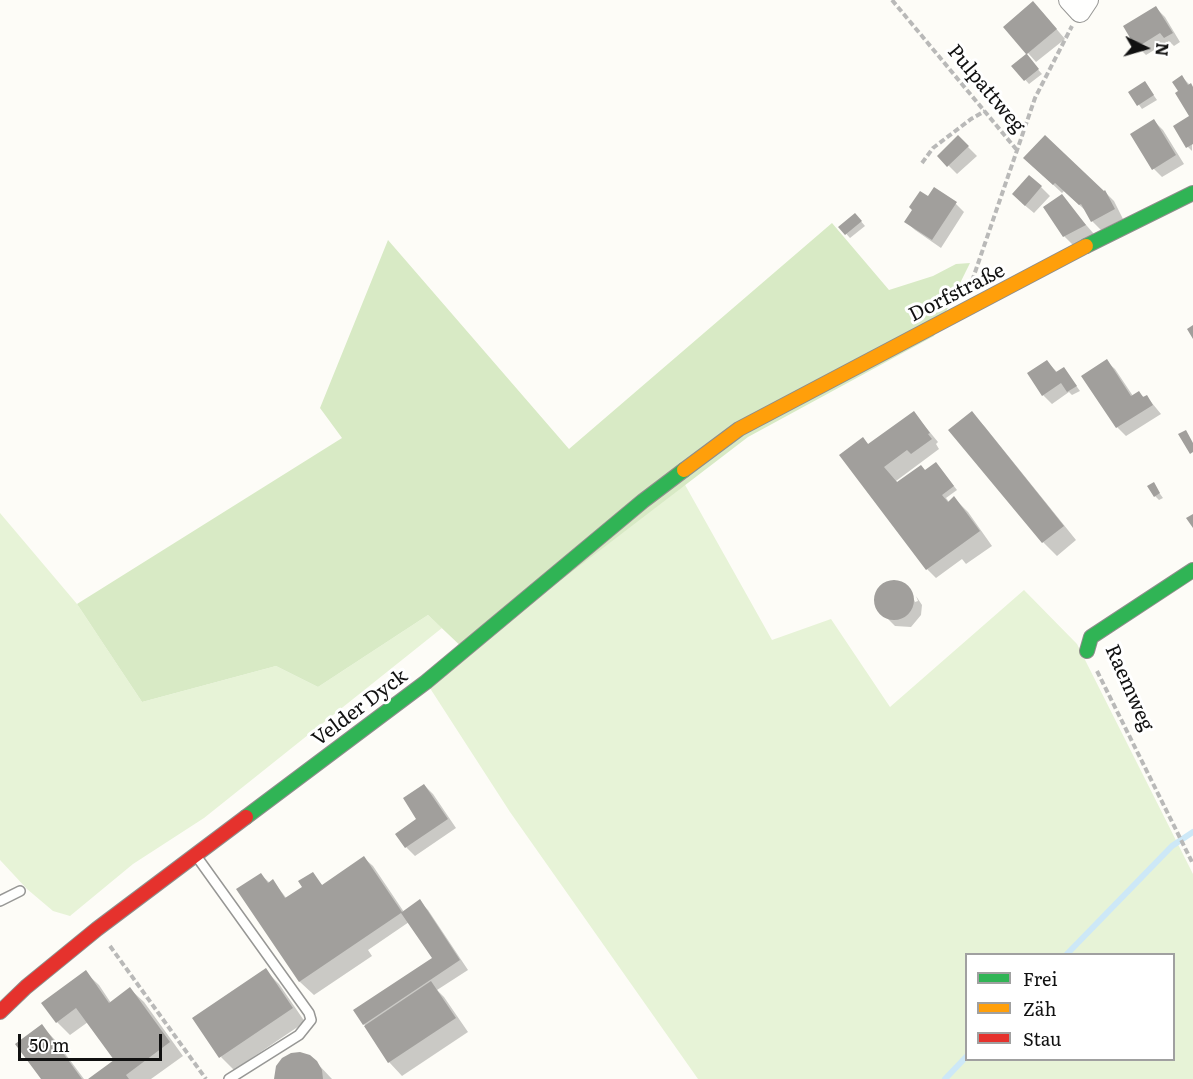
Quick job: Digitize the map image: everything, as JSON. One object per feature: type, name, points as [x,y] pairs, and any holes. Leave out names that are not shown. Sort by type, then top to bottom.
[{"type":"main road","name":"Dorfstraße","points":[[739,429],[1102,238],[1193,193]]},
{"type":"main road","name":"Velder Dyck","points":[[0,1012],[26,987],[98,929],[426,682],[644,501],[739,429]]},
{"type":"main road","name":"Raemweg","points":[[1087,651],[1091,637],[1193,570]]},
{"type":"lane","points":[[196,855],[309,1013],[310,1020],[299,1035],[229,1079]]},
{"type":"lane","points":[[0,901],[20,891]]},
{"type":"path","name":"Pulpattweg","points":[[892,0],[1016,148],[972,281]]},
{"type":"path","points":[[1016,148],[1035,98],[1079,4]]},
{"type":"path","points":[[922,164],[933,148],[971,118],[985,111]]},
{"type":"path","name":"Raemweg","points":[[1087,651],[1193,864]]},
{"type":"path","points":[[98,929],[206,1079]]},
{"type":"green space","points":[[832,223],[889,290],[933,276],[956,264],[970,263],[934,336],[748,437],[467,652],[428,615],[318,687],[276,666],[142,702],[77,604],[342,438],[320,408],[388,240],[569,449]]},
{"type":"green space","points":[[684,483],[772,640],[831,619],[890,707],[1024,590],[1077,644],[1193,874],[1193,1079],[698,1079],[510,812],[426,682]]},
{"type":"green space","points":[[0,513],[77,604],[142,702],[276,666],[318,687],[428,615],[442,628],[204,818],[133,864],[70,916],[53,911],[27,889],[0,860]]},
{"type":"building","points":[[1033,1],[1057,29],[1027,54],[1039,69],[1024,81],[1011,66],[1026,54],[1003,27]]},
{"type":"building","points":[[1156,6],[1173,33],[1164,38],[1160,33],[1136,48],[1123,26]]},
{"type":"building","points":[[1182,75],[1188,85],[1191,83],[1193,87],[1193,144],[1186,148],[1173,126],[1189,116],[1175,93],[1178,91],[1172,82]]},
{"type":"building","points":[[1145,81],[1154,95],[1137,106],[1128,92]]},
{"type":"building","points":[[1154,119],[1176,155],[1152,170],[1130,134]]},
{"type":"building","points":[[958,135],[969,146],[947,167],[937,156]]},
{"type":"building","points":[[1045,135],[1105,190],[1115,209],[1091,222],[1081,204],[1079,205],[1055,183],[1053,185],[1023,158]]},
{"type":"building","points":[[1029,175],[1042,186],[1025,206],[1012,194]]},
{"type":"building","points":[[934,187],[957,202],[932,240],[904,222],[912,210],[909,207],[920,191],[928,196]]},
{"type":"building","points":[[1062,194],[1086,225],[1063,237],[1043,207]]},
{"type":"building","points":[[855,213],[862,221],[845,235],[838,227]]},
{"type":"building","points":[[1193,325],[1193,339],[1187,329]]},
{"type":"building","points":[[1107,359],[1131,396],[1139,391],[1143,397],[1147,395],[1153,405],[1116,428],[1081,376]]},
{"type":"building","points":[[1047,360],[1056,372],[1064,367],[1077,386],[1067,392],[1061,383],[1042,396],[1027,373]]},
{"type":"building","points":[[914,411],[932,439],[911,454],[907,450],[884,467],[897,482],[921,465],[925,470],[936,462],[954,486],[942,495],[948,502],[954,496],[980,531],[926,570],[839,455],[863,437],[868,444]]},
{"type":"building","points":[[972,411],[1064,526],[1042,543],[948,430]]},
{"type":"building","points":[[1186,430],[1193,443],[1193,452],[1190,454],[1178,434]]},
{"type":"building","points":[[1154,482],[1160,493],[1154,497],[1147,486]]},
{"type":"building","points":[[1193,514],[1193,528],[1186,518]]},
{"type":"building","points":[[894,580],[908,586],[914,600],[908,614],[894,620],[880,614],[874,600],[880,586]]},
{"type":"building","points":[[424,784],[448,819],[405,848],[395,834],[416,819],[403,798]]},
{"type":"building","points":[[364,856],[402,912],[420,899],[460,960],[363,1025],[353,1010],[432,958],[401,913],[299,982],[236,889],[261,873],[268,883],[273,879],[285,898],[302,887],[298,881],[313,872],[322,885]]},
{"type":"building","points":[[266,968],[293,1008],[219,1058],[192,1018]]},
{"type":"building","points":[[86,970],[109,1003],[130,987],[170,1042],[126,1075],[129,1079],[88,1079],[114,1060],[76,1008],[56,1023],[41,1003]]},
{"type":"building","points":[[431,981],[456,1018],[388,1063],[364,1026]]},
{"type":"building","points":[[42,1024],[82,1079],[41,1079],[15,1044]]},
{"type":"building","points":[[300,1052],[310,1055],[317,1061],[322,1070],[323,1079],[274,1079],[276,1066],[282,1058],[291,1053]]},
{"type":"waterway","points":[[1068,953],[1172,846],[1193,832]]},
{"type":"waterway","points":[[945,1079],[965,1058]]},
{"type":"traffic: fast","points":[[1086,246],[1193,193]]},
{"type":"traffic: fast","points":[[246,817],[426,682],[643,501],[684,470]]},
{"type":"traffic: fast","points":[[1087,651],[1091,637],[1193,570]]},
{"type":"traffic: slow","points":[[684,470],[739,429],[1086,246]]},
{"type":"traffic: jam","points":[[0,1012],[26,987],[97,929],[246,817]]}]
